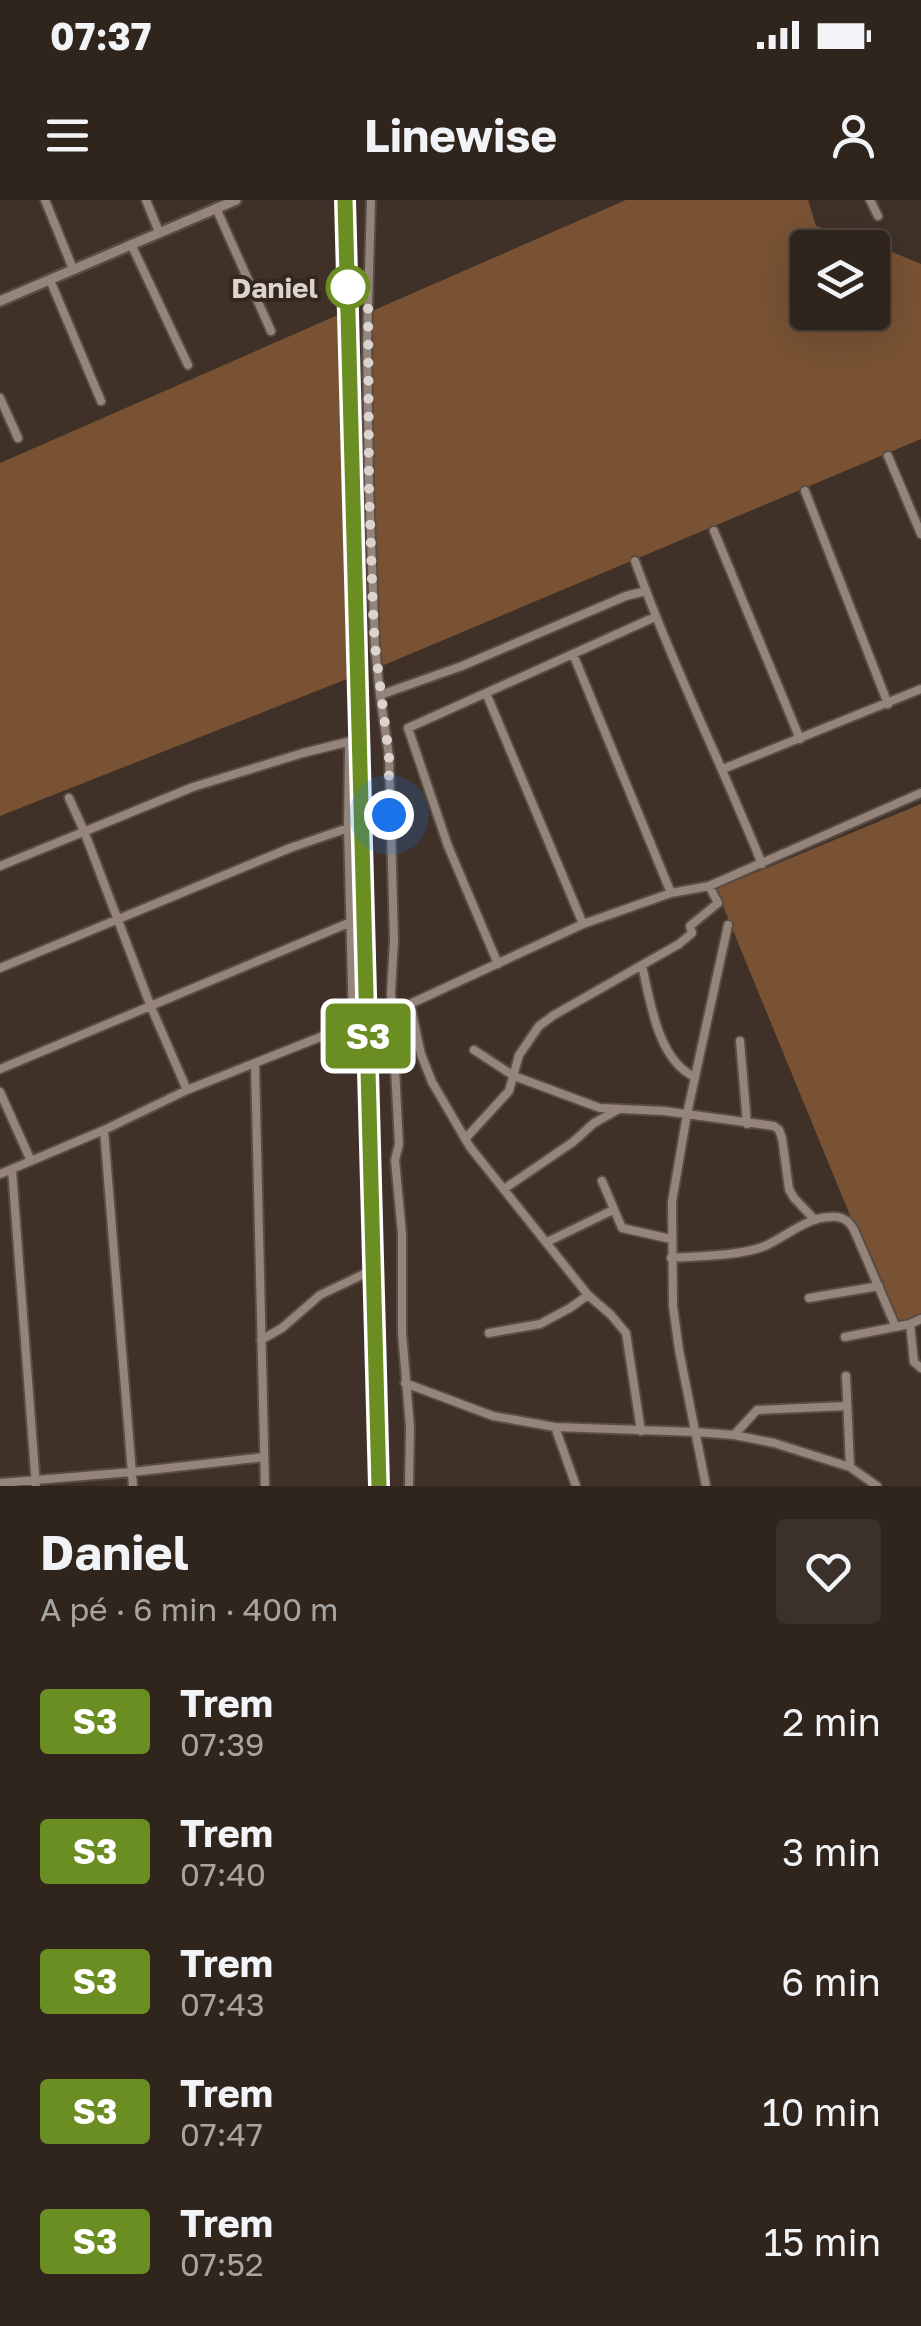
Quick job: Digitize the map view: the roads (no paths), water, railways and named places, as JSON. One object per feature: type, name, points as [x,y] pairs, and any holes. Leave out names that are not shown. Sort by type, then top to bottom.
[{"type":"street","points":[[45,200],[74,270]]},
{"type":"street","points":[[146,200],[160,232]]},
{"type":"street","points":[[0,301],[236,200]]},
{"type":"street","points":[[371,200],[369,487],[375,646],[389,756],[392,1010],[399,1144],[395,1160],[402,1234],[402,1332],[410,1428],[409,1485],[424,1486]]},
{"type":"street","points":[[870,200],[878,216]]},
{"type":"street","points":[[216,208],[271,332]]},
{"type":"street","points":[[131,244],[188,364]]},
{"type":"street","points":[[50,280],[102,401]]},
{"type":"street","points":[[0,398],[18,438]]},
{"type":"street","points":[[888,456],[921,534]]},
{"type":"street","points":[[805,492],[888,704]]},
{"type":"street","points":[[714,532],[800,739]]},
{"type":"street","points":[[636,561],[655,617],[762,864]]},
{"type":"street","points":[[380,695],[445,673],[646,591]]},
{"type":"street","points":[[498,964],[448,846],[407,732],[410,726],[655,617]]},
{"type":"street","points":[[573,654],[672,893]]},
{"type":"street","points":[[723,770],[921,689]]},
{"type":"street","points":[[486,694],[584,924]]},
{"type":"street","points":[[0,866],[193,787],[346,742],[350,746],[353,1024]]},
{"type":"street","points":[[0,1174],[187,1090],[353,1024],[374,1022],[392,1010],[584,924],[672,893],[710,886],[921,793]]},
{"type":"street","points":[[69,798],[187,1090]]},
{"type":"street","points":[[0,968],[290,848],[348,828]]},
{"type":"street","points":[[466,1138],[509,1091],[518,1055],[539,1026],[674,948],[692,932],[690,926],[718,903],[710,886]]},
{"type":"street","points":[[0,1069],[351,922]]},
{"type":"street","points":[[706,1486],[673,1306],[672,1202],[728,925]]},
{"type":"street","points":[[642,965],[653,1012],[669,1054],[679,1068],[695,1077]]},
{"type":"street","points":[[410,1004],[432,1082],[466,1138],[588,1295],[626,1333],[641,1430]]},
{"type":"street","points":[[740,1041],[747,1124]]},
{"type":"street","points":[[474,1050],[514,1076],[600,1108],[774,1126],[779,1130],[789,1189],[815,1220]]},
{"type":"street","points":[[255,1063],[265,1486]]},
{"type":"street","points":[[0,1092],[2,1105],[31,1162]]},
{"type":"street","points":[[504,1189],[594,1123],[620,1109]]},
{"type":"street","points":[[104,1130],[133,1486]]},
{"type":"street","points":[[12,1170],[36,1483]]},
{"type":"street","points":[[602,1181],[622,1228],[671,1240]]},
{"type":"street","points":[[547,1242],[613,1210]]},
{"type":"street","points":[[671,1258],[754,1249],[815,1220],[828,1216],[843,1218],[850,1222],[895,1325]]},
{"type":"street","points":[[261,1340],[282,1328],[320,1294],[364,1274]]},
{"type":"street","points":[[809,1298],[878,1286]]},
{"type":"street","points":[[489,1333],[540,1324],[588,1295]]},
{"type":"street","points":[[845,1337],[921,1319]]},
{"type":"street","points":[[910,1324],[914,1362],[921,1368]]},
{"type":"street","points":[[846,1376],[850,1467]]},
{"type":"street","points":[[405,1383],[493,1416],[555,1428],[696,1432],[774,1443],[850,1467],[877,1486]]},
{"type":"street","points":[[734,1435],[757,1410],[846,1406]]},
{"type":"street","points":[[555,1428],[576,1486]]},
{"type":"street","points":[[0,1483],[36,1483],[264,1457]]},
{"type":"railway","points":[[351,200],[386,1486]]},
{"type":"train","name":"S3","points":[[345,200],[379,1486]]},
{"type":"place","name":"Daniel","points":[[348,287]]}]
